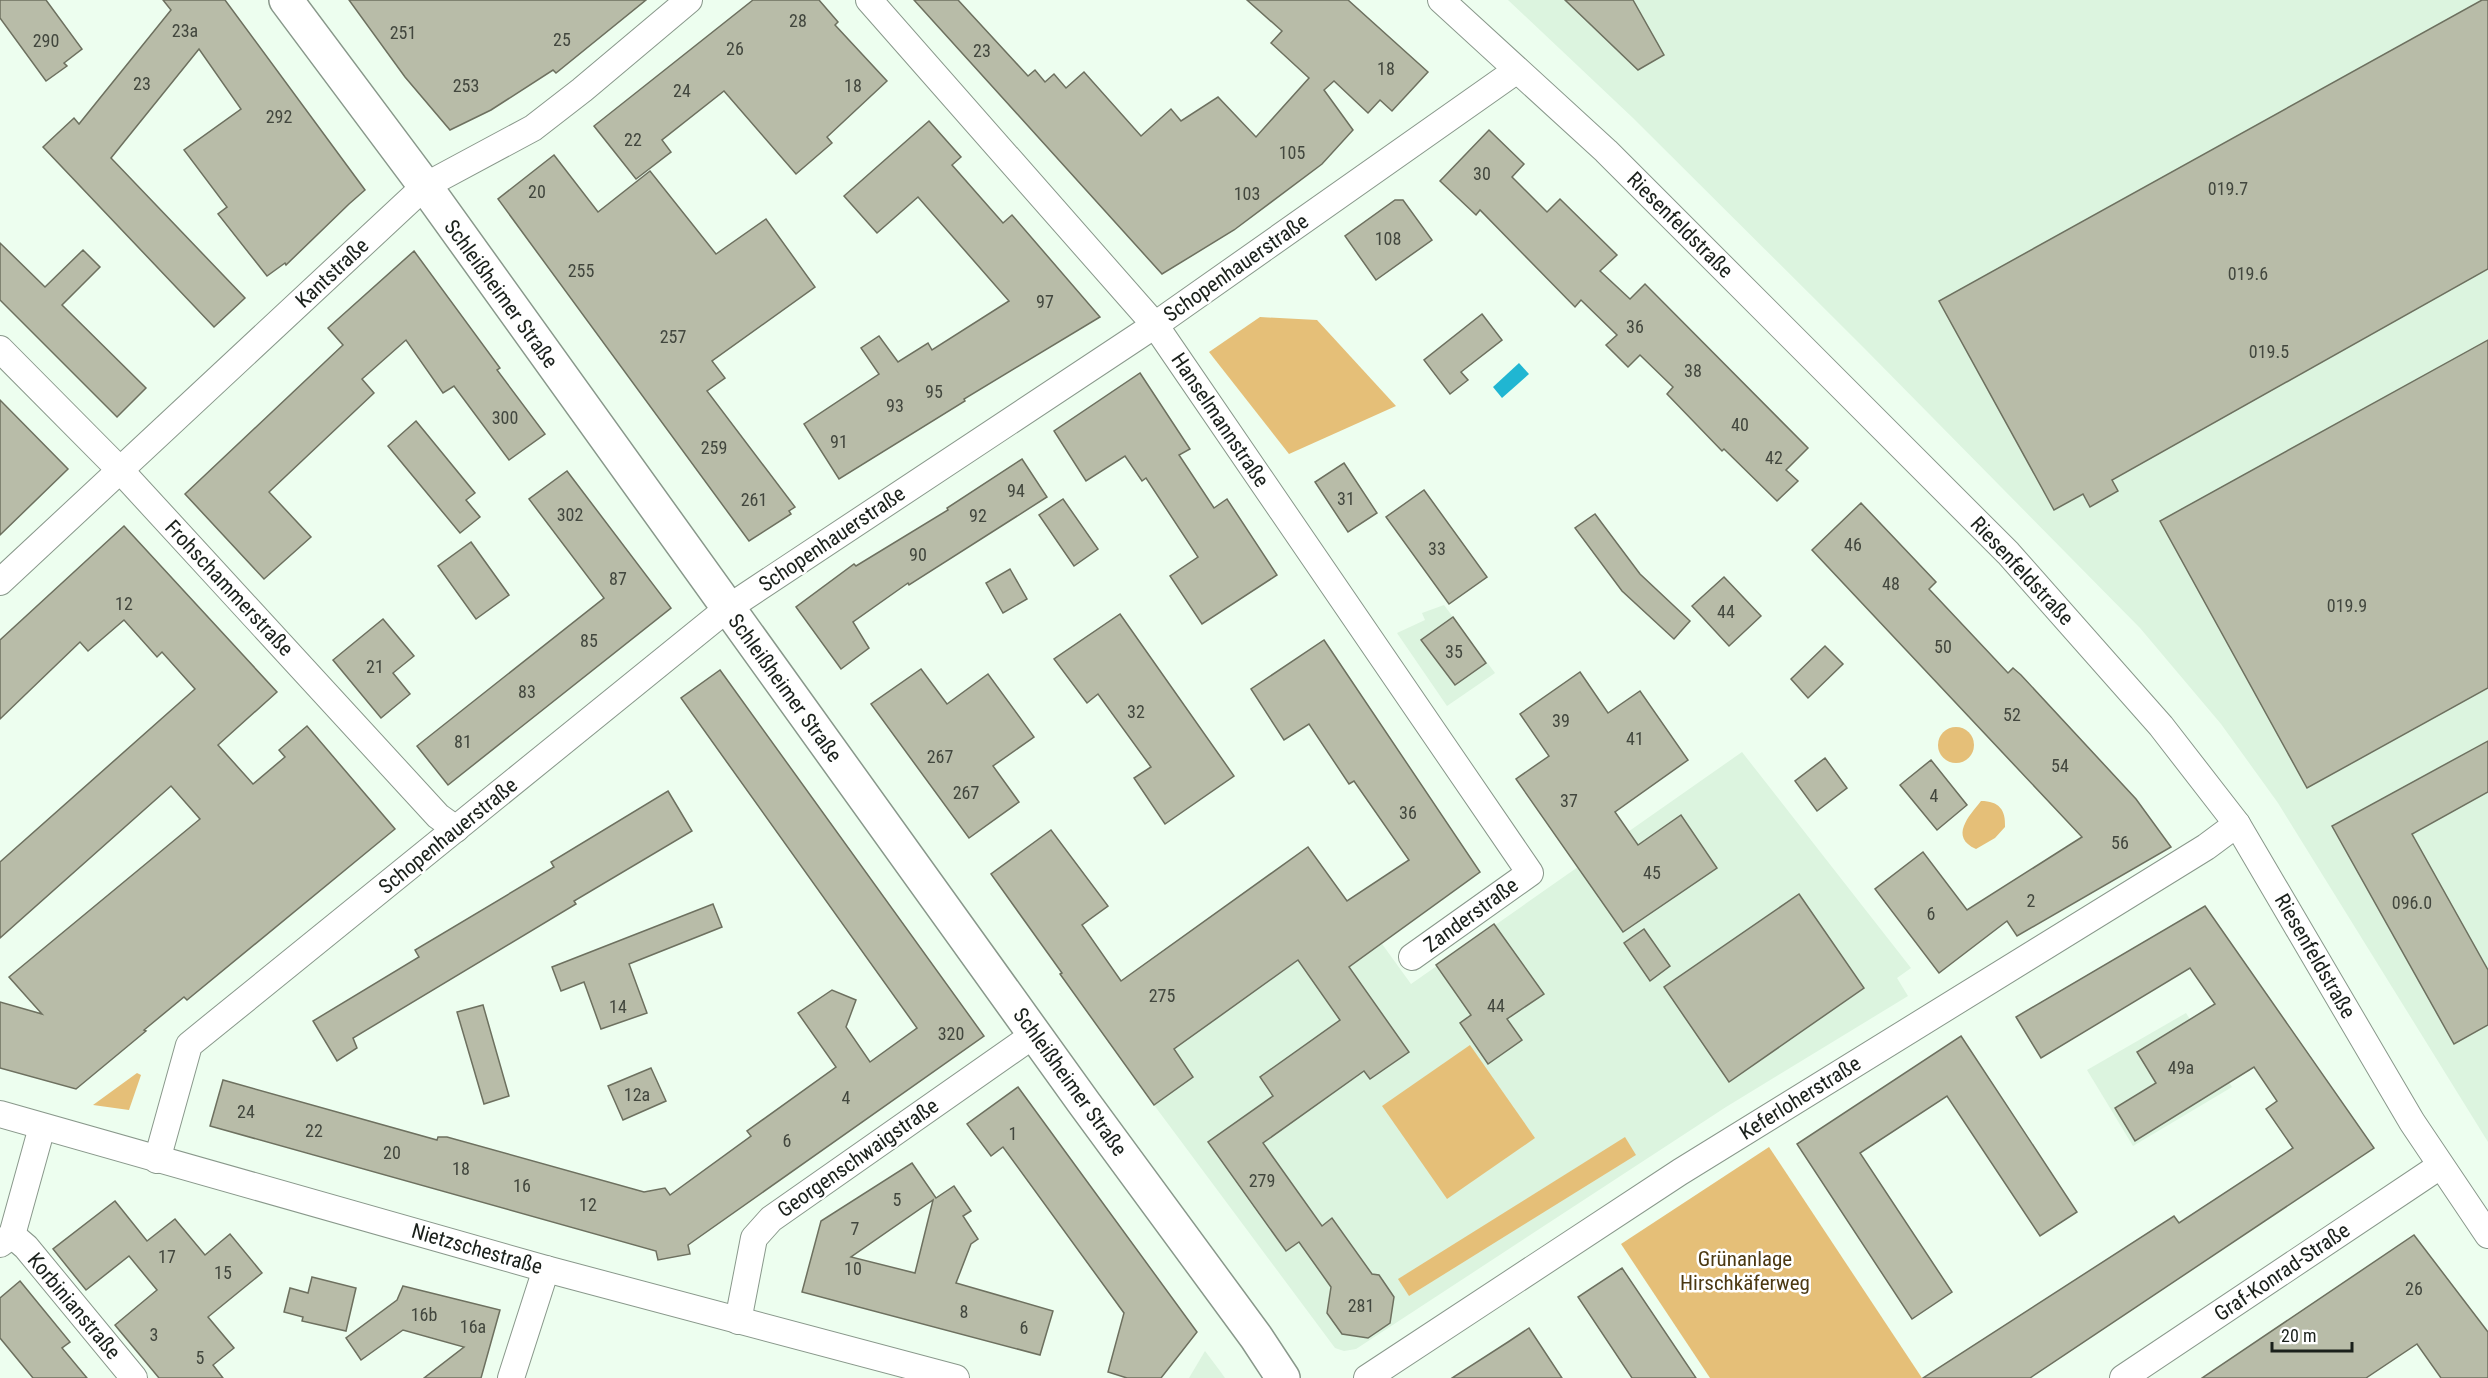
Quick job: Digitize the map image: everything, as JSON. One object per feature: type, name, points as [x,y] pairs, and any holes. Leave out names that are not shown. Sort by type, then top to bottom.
[{"type":"main road","name":"Schleißheimer Straße","points":[[286,0],[424,186],[1283,1378]]},
{"type":"street","name":"Kantstraße","points":[[0,582],[424,186],[533,128],[690,0]]},
{"type":"street","name":"Hanselmannstraße","points":[[868,0],[1155,325],[1530,873]]},
{"type":"street","name":"Riesenfeldstraße","points":[[1441,0],[1606,151],[2008,553],[2169,735],[2238,824],[2440,1166],[2488,1235]]},
{"type":"street","name":"Schopenhauerstraße","points":[[157,1160],[189,1045],[728,608],[1155,325],[1517,70]]},
{"type":"street","name":"Frohschammerstraße","points":[[0,349],[121,471],[438,816],[456,829]]},
{"type":"street","name":"Keferloherstraße","points":[[1367,1378],[1680,1172],[2206,847],[2238,824]]},
{"type":"street","name":"Zanderstraße","points":[[1412,957],[1530,873]]},
{"type":"street","name":"Georgenschwaigstraße","points":[[738,1321],[754,1238],[765,1225],[1035,1034]]},
{"type":"street","name":"Nietzschestraße","points":[[0,1114],[546,1269],[956,1378]]},
{"type":"street","points":[[6,1240],[42,1126]]},
{"type":"street","name":"Graf-Konrad-Straße","points":[[2123,1378],[2440,1166]]},
{"type":"street","name":"Korbinianstraße","points":[[6,1240],[26,1247],[134,1378]]},
{"type":"street","points":[[511,1378],[546,1269]]},
{"type":"shaded area","points":[[1508,0],[2488,0],[2488,1142],[2278,803],[2221,724],[2140,628],[1633,118]]},
{"type":"shaded area","points":[[1444,605],[1495,673],[1447,706],[1397,633],[1425,620],[1422,613]]},
{"type":"shaded area","points":[[1742,752],[1911,968],[1897,978],[1908,996],[1726,1107],[1356,1349],[1344,1351],[1335,1348],[1154,1105],[1060,974],[1097,948],[1122,981],[1308,847],[1331,878],[1310,893],[1327,917],[1351,901],[1411,984]]},
{"type":"shaded area","points":[[2186,1013],[2232,1087],[2133,1146],[2087,1070]]},
{"type":"shaded area","points":[[1205,1351],[1220,1371],[1225,1378],[1189,1378]]},
{"type":"green space","points":[[1260,317],[1317,320],[1396,406],[1289,454],[1209,352]]},
{"type":"green space","points":[[1956,727],[1969,732],[1974,745],[1969,758],[1956,763],[1943,758],[1938,745],[1943,732]]},
{"type":"green space","points":[[1981,801],[1997,805],[2003,811],[2005,827],[1995,838],[1976,849],[1964,839],[1963,832],[1967,820]]},
{"type":"green space","points":[[1470,1045],[1535,1138],[1447,1199],[1382,1106]]},
{"type":"green space","points":[[137,1073],[141,1075],[129,1110],[93,1105]]},
{"type":"green space","points":[[1625,1137],[1636,1155],[1409,1296],[1398,1279]]},
{"type":"green space","name":"Grünanlage Hirschkäferweg","points":[[1769,1147],[1922,1378],[1710,1378],[1621,1244]]},
{"type":"water","points":[[1519,363],[1529,374],[1502,398],[1493,387]]},
{"type":"building","points":[[0,0],[46,0],[82,49],[64,63],[67,66],[46,81],[0,18]]},
{"type":"building","points":[[163,0],[225,0],[365,190],[286,265],[285,263],[267,276],[218,214],[227,207],[184,150],[241,109],[199,49],[111,158],[245,298],[214,327],[43,147],[74,118],[79,124],[171,10]]},
{"type":"building","points":[[349,0],[646,0],[556,73],[553,70],[491,110],[450,130],[405,77]]},
{"type":"building","points":[[753,0],[819,0],[838,22],[835,25],[887,81],[827,137],[832,143],[796,174],[724,91],[662,140],[671,152],[636,179],[594,126]]},
{"type":"building","points":[[914,0],[958,0],[1028,76],[1035,70],[1045,82],[1054,74],[1066,88],[1084,72],[1141,136],[1171,109],[1181,121],[1218,97],[1256,137],[1309,78],[1271,43],[1282,31],[1247,0],[1348,0],[1428,72],[1392,111],[1380,100],[1368,113],[1334,81],[1324,90],[1353,130],[1322,164],[1234,230],[1162,274]]},
{"type":"building","points":[[1565,0],[1633,0],[1664,55],[1638,70]]},
{"type":"building","points":[[2482,0],[2488,0],[2488,269],[2112,480],[2118,491],[2090,507],[2083,494],[2054,510],[1939,301]]},
{"type":"building","points":[[929,121],[961,157],[952,165],[1003,223],[1012,215],[1100,317],[964,399],[965,401],[839,479],[804,424],[879,374],[861,348],[879,336],[898,362],[928,343],[932,350],[1009,301],[918,197],[877,233],[844,196]]},
{"type":"building","points":[[1489,130],[1524,164],[1512,177],[1547,212],[1560,199],[1617,255],[1600,271],[1630,299],[1645,284],[1808,448],[1786,470],[1798,481],[1777,501],[1724,449],[1722,451],[1667,394],[1673,387],[1640,355],[1628,367],[1606,345],[1617,335],[1581,300],[1575,307],[1480,210],[1476,215],[1440,181]]},
{"type":"building","points":[[554,155],[598,212],[650,171],[716,254],[766,219],[815,287],[712,361],[725,378],[707,391],[795,507],[789,511],[791,514],[749,541],[498,199]]},
{"type":"building","points":[[1395,200],[1403,200],[1432,240],[1376,280],[1345,236]]},
{"type":"building","points":[[0,243],[45,287],[83,250],[100,267],[62,305],[146,388],[117,417],[0,300]]},
{"type":"building","points":[[414,251],[500,368],[497,370],[545,434],[509,460],[454,386],[443,393],[406,340],[362,379],[374,393],[269,492],[311,537],[264,579],[185,494],[343,345],[328,328]]},
{"type":"building","points":[[1482,314],[1502,340],[1461,372],[1468,380],[1450,394],[1424,360]]},
{"type":"building","points":[[2488,340],[2488,688],[2307,788],[2160,521]]},
{"type":"building","points":[[1140,373],[1190,449],[1179,455],[1214,508],[1227,499],[1277,575],[1202,624],[1170,576],[1198,557],[1146,478],[1142,481],[1125,456],[1086,481],[1054,431]]},
{"type":"building","points":[[0,400],[68,469],[0,535]]},
{"type":"building","points":[[416,421],[475,493],[466,500],[480,517],[460,533],[388,446]]},
{"type":"building","points":[[1022,459],[1047,497],[909,585],[908,583],[853,622],[869,648],[841,669],[796,607],[854,564],[856,566],[948,510],[947,508]]},
{"type":"building","points":[[1344,463],[1377,513],[1348,532],[1315,482]]},
{"type":"building","points":[[567,471],[671,608],[448,785],[417,746],[604,598],[529,499]]},
{"type":"building","points":[[1424,490],[1487,577],[1449,604],[1386,517]]},
{"type":"building","points":[[1063,499],[1098,549],[1074,566],[1039,515]]},
{"type":"building","points":[[1861,503],[1936,582],[1929,589],[2008,673],[2013,668],[2021,675],[2136,799],[2171,847],[2017,936],[2007,921],[1939,973],[1875,889],[1923,852],[1967,910],[2082,837],[1812,550]]},
{"type":"building","points":[[1595,514],[1640,574],[1690,621],[1674,639],[1622,591],[1575,528]]},
{"type":"building","points":[[124,526],[277,692],[218,745],[253,784],[285,757],[279,750],[307,726],[395,829],[187,1000],[184,997],[76,1089],[0,1068],[0,1002],[42,1014],[9,977],[200,819],[171,786],[0,938],[0,862],[195,689],[162,652],[157,657],[124,620],[88,651],[80,642],[0,719],[0,640]]},
{"type":"building","points":[[471,542],[509,595],[476,619],[438,566]]},
{"type":"building","points":[[1010,569],[1027,599],[1003,613],[986,583]]},
{"type":"building","points":[[1724,577],[1761,616],[1729,646],[1692,606]]},
{"type":"building","points":[[1120,614],[1234,776],[1165,824],[1134,778],[1151,767],[1098,694],[1087,703],[1054,659]]},
{"type":"building","points":[[1453,617],[1486,663],[1455,685],[1421,640]]},
{"type":"building","points":[[383,619],[414,656],[393,673],[410,694],[381,718],[333,660]]},
{"type":"building","points":[[1324,640],[1480,872],[1349,967],[1409,1052],[1370,1079],[1364,1071],[1263,1143],[1322,1226],[1332,1218],[1372,1274],[1379,1275],[1394,1297],[1390,1323],[1368,1338],[1342,1334],[1327,1313],[1331,1287],[1299,1242],[1286,1251],[1208,1142],[1273,1096],[1260,1077],[1340,1020],[1298,960],[1174,1049],[1193,1077],[1154,1105],[991,874],[1051,830],[1108,906],[1082,925],[1121,981],[1308,847],[1347,901],[1409,860],[1354,781],[1349,784],[1309,724],[1284,740],[1251,689]]},
{"type":"building","points":[[1825,646],[1843,664],[1808,698],[1791,679]]},
{"type":"building","points":[[921,669],[947,704],[988,674],[1034,737],[993,766],[1019,802],[969,838],[871,704]]},
{"type":"building","points":[[720,670],[984,1036],[688,1245],[690,1254],[658,1260],[656,1251],[210,1126],[223,1080],[437,1140],[438,1137],[447,1137],[644,1192],[665,1188],[670,1195],[751,1136],[747,1131],[836,1067],[798,1013],[832,990],[856,1000],[846,1027],[870,1062],[917,1028],[681,698]]},
{"type":"building","points":[[1580,672],[1608,713],[1640,691],[1688,760],[1615,812],[1638,845],[1681,815],[1717,868],[1623,932],[1516,779],[1549,756],[1520,714]]},
{"type":"building","points":[[2488,741],[2488,792],[2412,834],[2488,970],[2488,1025],[2454,1044],[2332,826]]},
{"type":"building","points":[[1825,758],[1847,788],[1817,811],[1795,781]]},
{"type":"building","points":[[1931,760],[1967,805],[1937,830],[1900,785]]},
{"type":"building","points":[[668,791],[692,831],[574,901],[576,904],[353,1038],[357,1048],[337,1061],[313,1021],[419,957],[415,950],[554,867],[551,862]]},
{"type":"building","points":[[1799,894],[1864,988],[1729,1082],[1664,987]]},
{"type":"building","points":[[713,904],[722,927],[629,964],[647,1013],[601,1029],[584,982],[561,991],[552,967]]},
{"type":"building","points":[[2205,906],[2374,1148],[2030,1378],[1923,1378],[2174,1216],[2179,1223],[2293,1148],[2266,1109],[2277,1101],[2254,1067],[2135,1141],[2115,1108],[2156,1083],[2137,1052],[2215,1004],[2190,968],[2041,1058],[2016,1017]]},
{"type":"building","points":[[1494,924],[1544,994],[1507,1019],[1522,1040],[1488,1064],[1460,1023],[1471,1015],[1436,965]]},
{"type":"building","points":[[1644,929],[1670,966],[1650,981],[1624,943]]},
{"type":"building","points":[[483,1005],[509,1096],[484,1104],[457,1012]]},
{"type":"building","points":[[1961,1036],[2077,1212],[2040,1236],[1947,1096],[1860,1153],[1952,1292],[1912,1319],[1797,1144]]},
{"type":"building","points":[[651,1068],[666,1101],[623,1120],[608,1086]]},
{"type":"building","points":[[1018,1087],[1197,1332],[1161,1378],[1127,1378],[1108,1372],[1124,1313],[1003,1147],[991,1156],[967,1124]]},
{"type":"building","points":[[912,1163],[936,1198],[954,1186],[971,1211],[963,1216],[978,1239],[971,1244],[956,1283],[1053,1311],[1040,1355],[802,1292],[821,1221]],"holes":[[[933,1200],[915,1273],[851,1257]]]},
{"type":"building","points":[[115,1201],[147,1241],[175,1219],[205,1255],[230,1234],[262,1273],[208,1317],[234,1348],[213,1365],[223,1378],[159,1378],[115,1325],[157,1290],[129,1256],[86,1290],[53,1249]]},
{"type":"building","points":[[2414,1235],[2488,1332],[2488,1378],[2441,1378],[2417,1344],[2366,1378],[2202,1378]]},
{"type":"building","points":[[1622,1268],[1696,1378],[1632,1378],[1578,1297]]},
{"type":"building","points":[[312,1277],[356,1288],[346,1331],[302,1321],[303,1317],[284,1312],[290,1288],[308,1293]]},
{"type":"building","points":[[20,1281],[70,1342],[62,1348],[87,1378],[33,1378],[0,1338],[0,1298]]},
{"type":"building","points":[[403,1286],[500,1310],[481,1378],[424,1378],[464,1347],[403,1330],[361,1360],[346,1338],[397,1300]]},
{"type":"building","points":[[1529,1328],[1562,1378],[1452,1378],[1508,1342]]}]
